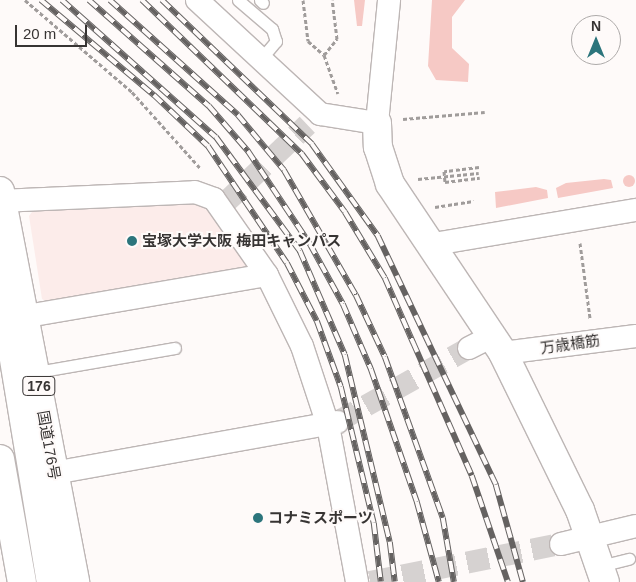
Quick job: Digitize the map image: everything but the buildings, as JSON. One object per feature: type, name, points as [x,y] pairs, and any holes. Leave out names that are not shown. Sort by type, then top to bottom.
[{"type":"main road","points":[[390,121],[382,167],[498,344],[590,537],[602,574]]},
{"type":"main road","name":"国道176号","points":[[5,198],[74,582]]},
{"type":"main road","name":"国道176号","points":[[0,275],[51,582]]},
{"type":"main road","points":[[0,459],[22,582]]},
{"type":"street","points":[[197,0],[261,59],[313,119],[390,121],[389,0]]},
{"type":"street","points":[[5,198],[195,192],[220,203],[267,275],[302,346],[332,424],[356,582]]},
{"type":"street","points":[[434,244],[577,222],[636,210]]},
{"type":"street","points":[[27,316],[267,275]]},
{"type":"street","name":"万歳橋筋","points":[[469,348],[498,344],[593,341],[636,336]]},
{"type":"street","points":[[54,473],[332,424]]},
{"type":"street","points":[[561,544],[636,526]]},
{"type":"lane","points":[[238,0],[272,29],[276,41],[261,59]]},
{"type":"lane","points":[[37,372],[174,348]]},
{"type":"lane","points":[[602,574],[629,559]]},
{"type":"path","points":[[25,0],[165,126],[197,162],[220,203]]},
{"type":"path","points":[[303,0],[308,41],[324,55],[340,104]]},
{"type":"path","points":[[324,55],[336,39],[332,0]]},
{"type":"path","points":[[390,121],[485,112]]},
{"type":"path","points":[[479,167],[444,171],[446,182],[480,178]]},
{"type":"path","points":[[410,180],[480,173]]},
{"type":"path","points":[[432,207],[474,201]]},
{"type":"path","points":[[577,222],[593,341]]},
{"type":"shaded area","points":[[354,0],[365,0],[362,26],[357,26]]},
{"type":"shaded area","points":[[432,0],[465,0],[452,17],[452,48],[469,64],[468,82],[436,80],[428,66]]},
{"type":"shaded area","points":[[627,175],[631,175],[635,181],[631,187],[627,187],[623,183],[623,179]]},
{"type":"shaded area","points":[[611,180],[613,188],[558,198],[556,188],[566,183]]},
{"type":"shaded area","points":[[536,187],[547,190],[548,198],[496,208],[495,192]]},
{"type":"shaded area","name":"宝塚大学大阪 梅田キャンパス","points":[[197,201],[208,206],[248,265],[242,272],[53,305],[42,299],[29,216],[35,208]]},
{"type":"tunnel","points":[[224,204],[307,125]]},
{"type":"tunnel","points":[[337,422],[469,348]]},
{"type":"tunnel","points":[[370,582],[561,544]]},
{"type":"railway","points":[[41,0],[154,95],[208,146],[287,263],[317,321],[341,387],[374,523],[381,582]]},
{"type":"railway","points":[[62,0],[216,137],[300,251],[345,355],[390,542],[395,582]]},
{"type":"railway","points":[[89,0],[209,106],[248,151],[310,244],[343,304],[371,369],[417,502],[439,582]]},
{"type":"railway","points":[[110,0],[238,115],[284,170],[356,295],[385,357],[443,518],[454,582]]},
{"type":"railway","points":[[142,0],[302,154],[345,212],[385,278],[472,476],[508,582]]},
{"type":"railway","points":[[162,0],[312,144],[378,236],[496,485],[523,582]]},
{"type":"place","name":"宝塚大学大阪 梅田キャンパス","points":[[132,241]]},
{"type":"place","name":"コナミスポーツ","points":[[258,518]]}]
